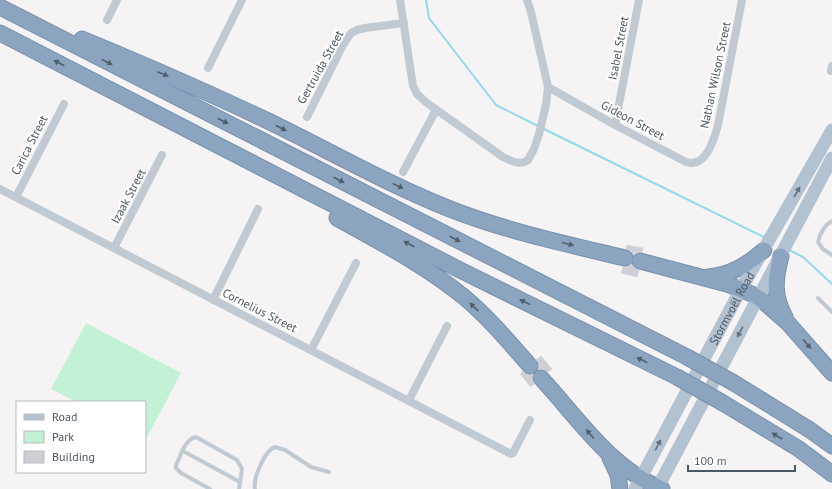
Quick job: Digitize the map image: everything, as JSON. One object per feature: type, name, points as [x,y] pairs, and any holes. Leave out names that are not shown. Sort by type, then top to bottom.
[{"type":"highway","points":[[0,7],[687,357],[734,383],[810,430],[832,446]]},
{"type":"highway","points":[[23,19],[64,32],[188,84],[268,121],[385,180],[449,209],[516,231],[624,258]]},
{"type":"highway","points":[[0,33],[460,270],[677,377],[799,449],[832,474]]},
{"type":"highway","points":[[106,88],[413,260],[465,298],[502,333],[530,366]]},
{"type":"highway","points":[[706,278],[721,276],[735,271],[748,264],[764,250]]},
{"type":"highway","points":[[781,255],[776,274],[776,293],[779,305],[787,322]]},
{"type":"highway","points":[[640,262],[706,278],[741,289],[758,298],[787,322],[832,373]]},
{"type":"highway","points":[[541,378],[637,484],[659,489]]},
{"type":"highway","points":[[608,453],[618,475],[620,489]]},
{"type":"main road","name":"Stormvoël Road","points":[[637,484],[741,289],[832,130]]},
{"type":"main road","name":"Stormvoël Road","points":[[659,489],[832,158]]},
{"type":"street","points":[[107,20],[117,0]]},
{"type":"street","points":[[208,68],[242,0]]},
{"type":"street","points":[[400,0],[414,90],[422,100],[436,110],[508,159],[520,163],[528,160],[534,149],[546,105],[548,87],[527,0]]},
{"type":"street","name":"Isabel Street","points":[[615,125],[639,0]]},
{"type":"street","name":"Nathan Wilson Street","points":[[706,154],[718,125],[742,0]]},
{"type":"street","name":"Gertruida Street","points":[[307,117],[343,45],[351,33],[365,28],[404,23]]},
{"type":"street","name":"Gideon Street","points":[[548,87],[615,125],[689,163],[698,162],[706,154]]},
{"type":"street","name":"Carica Street","points":[[16,197],[64,104]]},
{"type":"street","points":[[403,172],[436,110]]},
{"type":"street","name":"Izaak Street","points":[[114,248],[162,155]]},
{"type":"street","name":"Cornelius Street","points":[[0,189],[512,454],[530,420]]},
{"type":"street","points":[[213,300],[258,209]]},
{"type":"street","points":[[311,350],[356,263]]},
{"type":"street","points":[[409,400],[447,326]]},
{"type":"lane","points":[[832,221],[820,234],[818,242],[822,249],[832,255]]},
{"type":"lane","points":[[818,298],[832,312]]},
{"type":"lane","points":[[210,489],[178,471],[176,468],[176,464],[190,439],[196,437],[237,460],[242,469],[239,489]]},
{"type":"lane","points":[[255,489],[254,484],[261,466],[270,449],[275,447],[285,450],[312,467],[328,472]]},
{"type":"lane","points":[[183,451],[240,482]]},
{"type":"green space","points":[[86,323],[181,373],[146,439],[146,401],[74,401],[51,389]]},
{"type":"building","points":[[627,245],[643,248],[642,252],[637,252],[633,255],[631,251],[626,249]]},
{"type":"building","points":[[632,264],[634,268],[639,270],[637,277],[621,273],[623,267],[627,267]]},
{"type":"building","points":[[541,356],[552,369],[548,372],[543,369],[538,370],[539,365],[536,360]]},
{"type":"building","points":[[523,371],[527,375],[533,374],[532,379],[534,384],[531,387],[520,374]]},
{"type":"waterway","points":[[426,0],[429,18],[496,105],[538,126]]},
{"type":"waterway","points":[[542,128],[766,238]]},
{"type":"waterway","points":[[789,250],[803,257],[832,284]]}]
